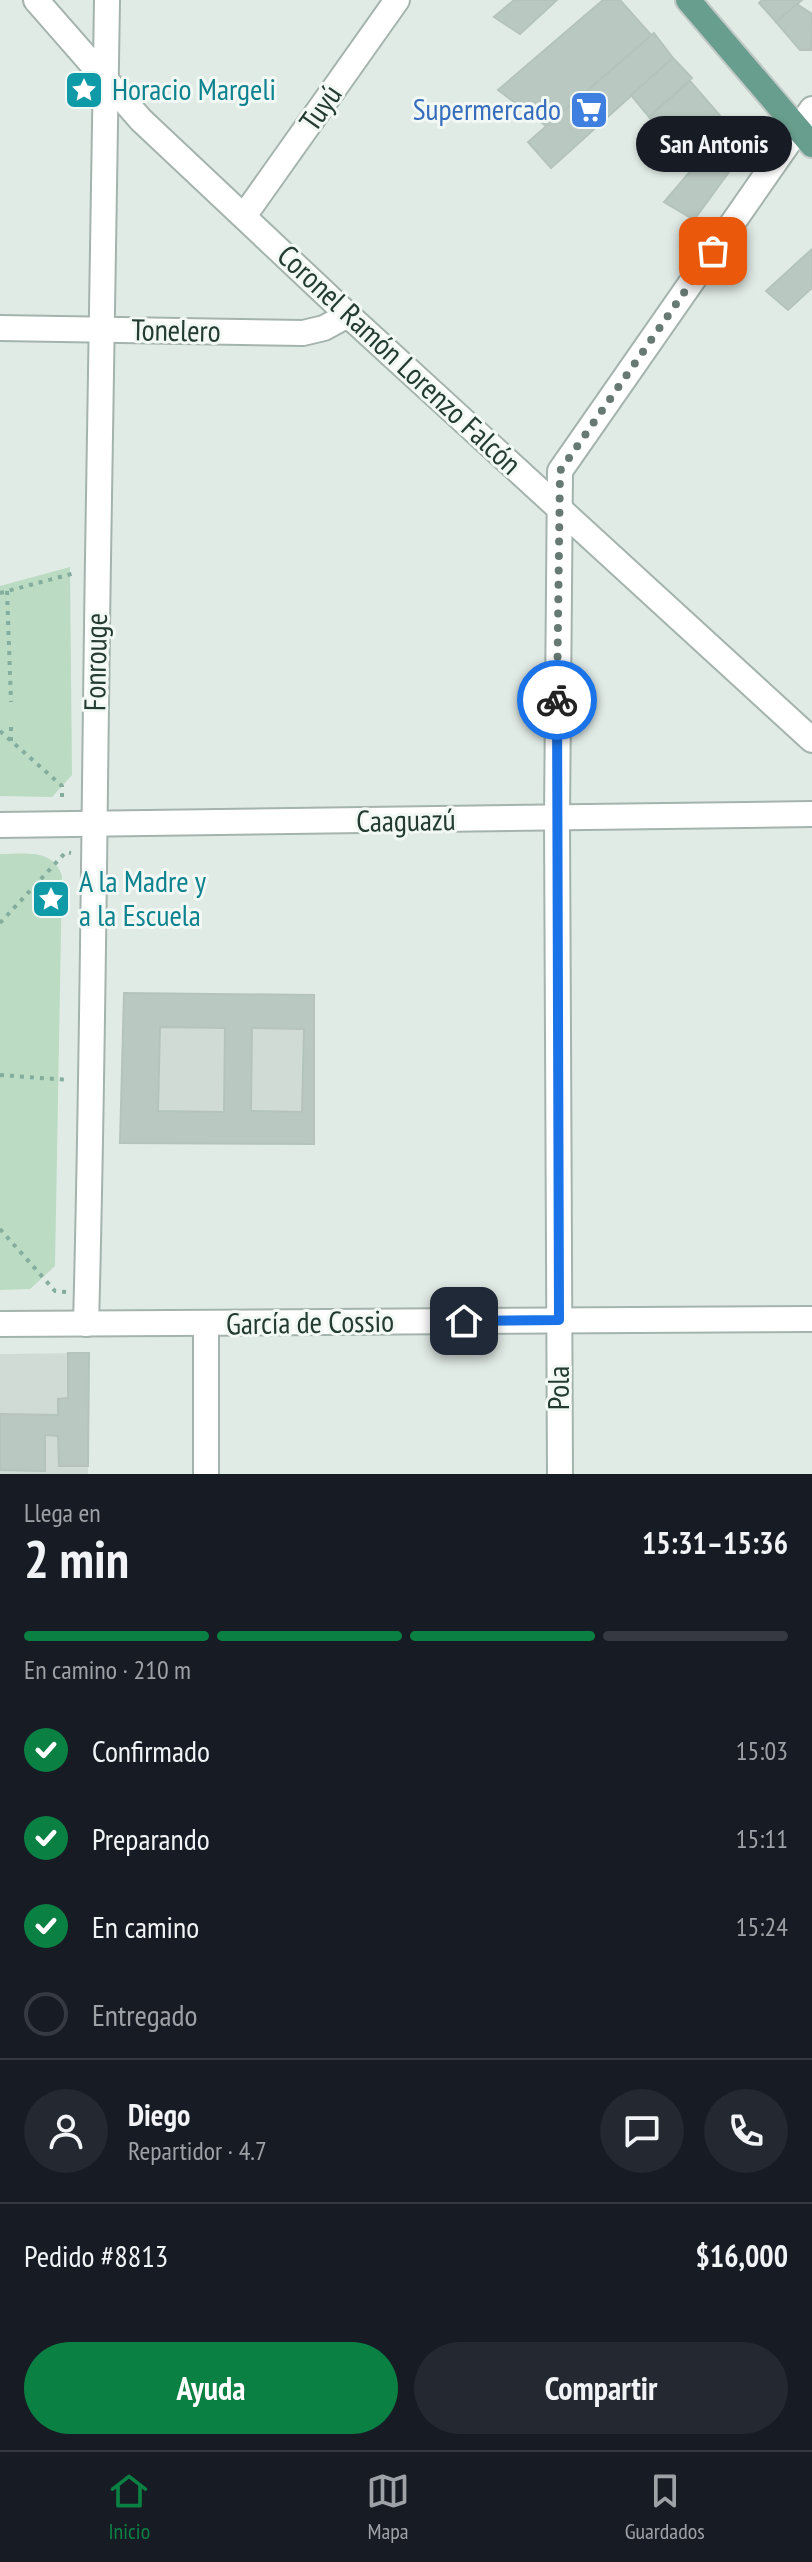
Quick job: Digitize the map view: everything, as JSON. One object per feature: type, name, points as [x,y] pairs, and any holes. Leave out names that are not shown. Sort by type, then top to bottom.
[{"type":"main road","points":[[688,0],[807,128]]},
{"type":"street","name":"Coronel Ramón Lorenzo Falcón","points":[[36,0],[141,120],[348,315],[812,740]]},
{"type":"street","name":"Fonrouge","points":[[86,1324],[107,0]]},
{"type":"street","name":"Tuyú","points":[[244,216],[397,0]]},
{"type":"street","name":"Pola","points":[[560,1474],[557,818],[560,471],[807,128]]},
{"type":"street","name":"Tonelero","points":[[0,328],[303,333],[324,328],[348,315]]},
{"type":"street","name":"Caaguazú","points":[[0,825],[812,814]]},
{"type":"street","name":"García de Cossio","points":[[0,1324],[812,1319]]},
{"type":"street","points":[[206,1324],[206,1474]]},
{"type":"path","points":[[0,593],[98,566]]},
{"type":"path","points":[[7,591],[11,702]]},
{"type":"path","points":[[11,726],[11,741]]},
{"type":"path","points":[[0,731],[62,786],[60,845],[66,852],[94,854]]},
{"type":"path","points":[[0,923],[66,852]]},
{"type":"path","points":[[0,1075],[92,1084]]},
{"type":"path","points":[[0,1229],[55,1291],[86,1293]]},
{"type":"shaded area","points":[[124,993],[314,995],[314,1144],[120,1143]]},
{"type":"shaded area","points":[[89,1353],[88,1474],[0,1474],[0,1354]]},
{"type":"green space","points":[[70,567],[72,775],[52,797],[0,796],[0,586]]},
{"type":"green space","points":[[0,854],[37,854],[52,861],[62,876],[55,1266],[30,1289],[0,1290]]},
{"type":"building","points":[[514,0],[557,0],[520,34],[494,17]]},
{"type":"building","points":[[603,0],[620,0],[652,36],[546,126],[498,90]]},
{"type":"building","points":[[762,0],[802,0],[776,22],[759,3]]},
{"type":"building","points":[[797,4],[812,14],[811,50],[800,50],[776,22]]},
{"type":"building","name":"Supermercado","points":[[654,33],[673,58],[551,168],[528,142]]},
{"type":"building","points":[[673,58],[692,78],[649,117],[631,95]]},
{"type":"building","points":[[690,81],[722,118],[681,154],[649,117]]},
{"type":"building","points":[[728,127],[741,143],[740,157],[694,220],[664,202]]},
{"type":"building","points":[[812,249],[812,288],[788,310],[766,291]]},
{"type":"building","points":[[124,993],[314,995],[314,1144],[120,1143]],"holes":[[[160,1027],[225,1028],[224,1112],[158,1111]],[[252,1028],[304,1029],[302,1112],[251,1111]]]},
{"type":"building","points":[[68,1353],[89,1353],[88,1466],[59,1466],[58,1436],[45,1435],[45,1471],[0,1470],[0,1414],[58,1415],[58,1399],[68,1398]]},
{"type":"way so far","points":[[557,700],[560,471],[713,251]]},
{"type":"place","name":"Horacio Margeli","points":[[84,90]]},
{"type":"place","name":"Supermercado","points":[[589,110]]},
{"type":"place","name":"San Antonis","points":[[713,251]]},
{"type":"place","name":"A la Madre y a la Escuela","points":[[51,899]]},
{"type":"route","points":[[464,1321],[559,1320],[557,700]]}]
